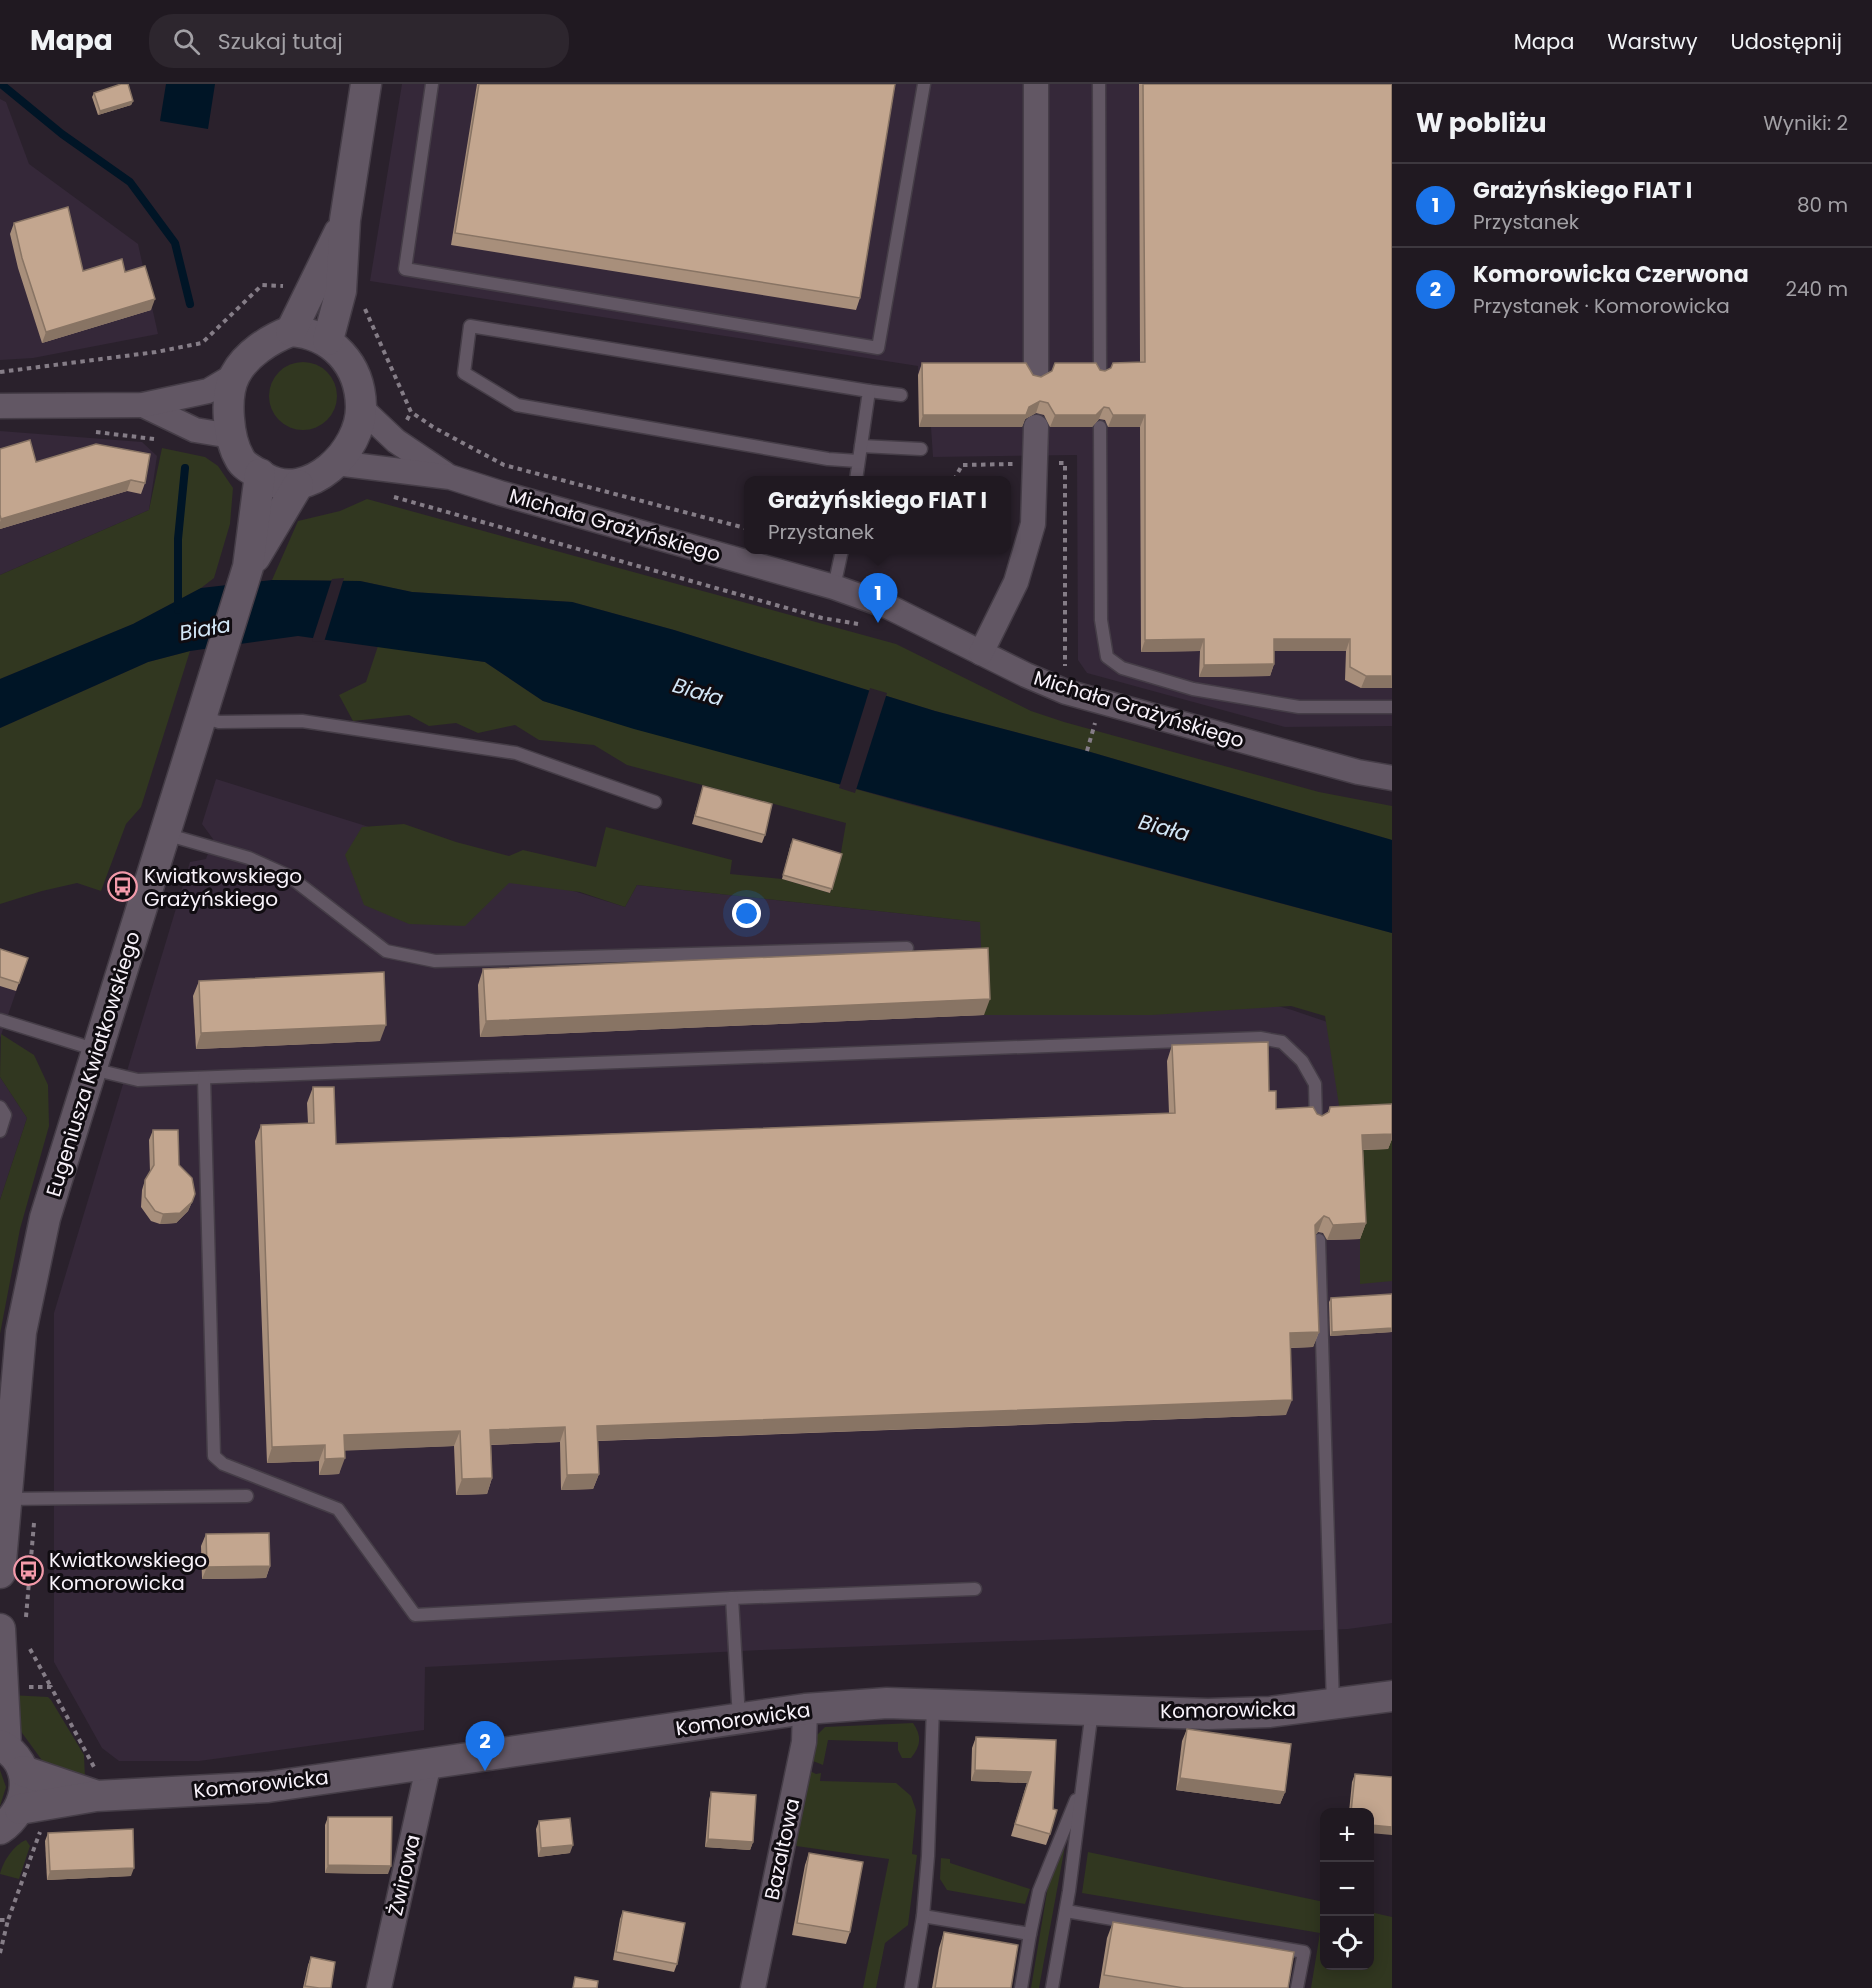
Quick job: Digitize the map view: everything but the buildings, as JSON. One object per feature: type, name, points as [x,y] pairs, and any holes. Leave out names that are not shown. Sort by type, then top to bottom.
[{"type":"street","points":[[328,340],[342,291],[345,220],[366,84]]},
{"type":"street","points":[[1036,84],[1036,375]]},
{"type":"street","points":[[291,331],[345,220]]},
{"type":"street","points":[[0,406],[142,405],[208,391],[235,375],[267,340],[291,331],[311,332],[328,340],[344,357],[357,382],[362,408],[353,437],[336,463],[319,476],[298,485],[277,485],[241,462],[231,436],[228,416],[235,375]]},
{"type":"street","points":[[142,405],[195,430],[231,436]]},
{"type":"street","name":"Michała Grażyńskiego","points":[[362,408],[396,441],[450,477]]},
{"type":"street","points":[[981,653],[1016,582],[1033,524],[1036,427]]},
{"type":"street","name":"Michała Grażyńskiego","points":[[336,463],[450,477],[500,494],[834,587],[887,606],[1066,692],[1358,772],[1392,778]]},
{"type":"street","name":"Eugeniusza Kwiatkowskiego","points":[[0,1573],[20,1499],[21,1332],[45,1218],[248,567],[260,474]]},
{"type":"street","name":"Eugeniusza Kwiatkowskiego","points":[[248,567],[298,485]]},
{"type":"street","points":[[10,1819],[26,1790],[10,1754],[16,1631]]},
{"type":"street","name":"Komorowicka","points":[[10,1819],[96,1796],[268,1787],[805,1709],[887,1703],[1208,1714],[1270,1712],[1333,1706],[1392,1696]]},
{"type":"street","name":"Bazaltowa","points":[[753,1988],[804,1742],[805,1709]]},
{"type":"street","name":"Komorowicka","points":[[10,1754],[96,1796]]},
{"type":"street","name":"Żwirowa","points":[[379,1988],[429,1763]]},
{"type":"lane","points":[[432,84],[405,269],[878,348],[924,84]]},
{"type":"lane","points":[[1099,84],[1100,375]]},
{"type":"lane","points":[[858,461],[828,459],[517,405],[464,373],[470,326],[901,395]]},
{"type":"lane","points":[[856,476],[869,391]]},
{"type":"lane","points":[[1100,427],[1101,620],[1107,657],[1122,668],[1193,689],[1299,707],[1392,706]]},
{"type":"lane","points":[[861,446],[921,449]]},
{"type":"lane","points":[[834,587],[841,554]]},
{"type":"lane","points":[[206,707],[219,722],[302,721],[516,753],[655,802]]},
{"type":"lane","points":[[165,834],[249,858],[289,876],[386,951],[435,961],[908,948]]},
{"type":"lane","points":[[0,1020],[138,1080],[1260,1038],[1282,1042],[1302,1061],[1315,1084],[1316,1123]]},
{"type":"lane","points":[[204,1078],[214,1456],[223,1464],[338,1509],[415,1615],[732,1598],[975,1589]]},
{"type":"lane","points":[[0,1107],[5,1115],[0,1131]]},
{"type":"lane","points":[[1319,1240],[1333,1706]]},
{"type":"lane","points":[[20,1499],[247,1496]]},
{"type":"lane","points":[[732,1598],[739,1719]]},
{"type":"lane","points":[[911,1988],[923,1916],[933,1704]]},
{"type":"lane","points":[[1052,1988],[1066,1911],[1092,1710]]},
{"type":"lane","points":[[1021,1988],[1039,1891],[1083,1783]]},
{"type":"lane","points":[[1066,1911],[1304,1952],[1298,1988]]},
{"type":"lane","points":[[923,1916],[1030,1935]]},
{"type":"path","points":[[0,372],[156,352],[202,343],[262,285]]},
{"type":"path","points":[[364,304],[411,412],[433,427],[504,465],[744,528]]},
{"type":"path","points":[[956,476],[962,465],[1065,463],[1065,666],[1074,670]]},
{"type":"path","points":[[386,495],[822,618],[868,625]]},
{"type":"path","points":[[1087,720],[1106,725]]},
{"type":"path","points":[[1087,752],[1095,722]]},
{"type":"path","points":[[20,1499],[34,1532],[16,1631],[51,1687]]},
{"type":"path","points":[[0,1953],[8,1920]]},
{"type":"shaded area","points":[[402,84],[1392,84],[1392,726],[1285,727],[1087,673],[1078,660],[1077,455],[933,457],[931,427],[919,427],[918,366],[370,281]]},
{"type":"shaded area","points":[[0,99],[6,102],[29,164],[138,244],[158,334],[33,358],[0,360]]},
{"type":"shaded area","points":[[0,431],[142,442],[157,456],[149,510],[0,575]]},
{"type":"shaded area","points":[[216,779],[625,907],[637,885],[981,922],[1292,1010],[1392,1044],[1392,1623],[1348,1629],[761,1650],[425,1667],[424,1730],[199,1761],[119,1761],[102,1748],[54,1662],[54,1313],[190,862],[206,859],[213,839],[202,824]]},
{"type":"shaded area","points":[[0,958],[25,966],[0,1038]]},
{"type":"shaded area","points":[[0,1077],[27,1118],[0,1200]]},
{"type":"green space","points":[[303,362],[316,365],[327,372],[334,383],[337,396],[334,409],[327,420],[316,427],[303,430],[290,427],[279,420],[272,409],[269,396],[272,383],[279,372],[290,365]]},
{"type":"green space","points":[[162,448],[205,457],[218,466],[233,488],[230,524],[214,578],[201,588],[133,624],[0,679],[0,575],[149,510]]},
{"type":"green space","points":[[367,499],[896,644],[1031,711],[1064,722],[1319,792],[1392,806],[1392,840],[1087,751],[935,711],[674,630],[572,602],[412,592],[360,581],[272,580],[298,521],[340,511]]},
{"type":"green space","points":[[378,646],[485,662],[543,701],[909,804],[1392,933],[1392,1281],[1360,1284],[1360,1239],[1325,1016],[1291,1006],[1152,1015],[984,1015],[980,922],[637,885],[625,907],[580,892],[509,883],[465,926],[409,924],[364,905],[345,855],[362,827],[404,824],[456,842],[509,856],[523,850],[596,867],[606,827],[732,860],[730,874],[782,879],[830,893],[840,858],[846,823],[627,765],[594,745],[539,740],[515,725],[478,733],[456,723],[429,726],[409,715],[353,721],[339,695],[366,682]]},
{"type":"green space","points":[[190,651],[141,807],[126,824],[101,891],[77,883],[0,904],[0,728],[148,662]]},
{"type":"green space","points":[[1,1034],[34,1055],[48,1085],[49,1126],[20,1229],[0,1334],[0,1200],[27,1118],[0,1077]]},
{"type":"green space","points":[[10,1695],[48,1697],[51,1700],[84,1755],[85,1779],[44,1763],[17,1726]]},
{"type":"green space","points":[[913,1723],[918,1732],[919,1741],[911,1758],[902,1758],[898,1750],[898,1742],[828,1740],[823,1765],[813,1761],[809,1765],[813,1739],[825,1727]]},
{"type":"green space","points":[[0,1770],[6,1787],[0,1806]]},
{"type":"green space","points":[[808,1770],[816,1774],[821,1773],[820,1781],[896,1783],[911,1796],[916,1810],[912,1854],[917,1855],[908,1925],[885,1943],[876,1988],[863,1988],[889,1859],[796,1846]]},
{"type":"green space","points":[[26,1840],[30,1846],[19,1879],[0,1874],[10,1854]]},
{"type":"green space","points":[[1065,1846],[1039,1988],[1031,1988],[1048,1886]]},
{"type":"green space","points":[[1088,1852],[1320,1901],[1320,1933],[1082,1893]]},
{"type":"green space","points":[[941,1858],[950,1859],[950,1863],[1030,1889],[1025,1904],[947,1890],[940,1879]]},
{"type":"green space","points":[[1374,1913],[1392,1917],[1392,1988],[1311,1988],[1320,1933],[1320,1970],[1374,1970]]},
{"type":"water","points":[[166,84],[215,84],[208,129],[160,121]]},
{"type":"water","name":"Biała","points":[[272,580],[360,581],[412,592],[572,602],[674,630],[935,711],[1087,751],[1392,840],[1392,933],[634,729],[543,701],[485,662],[298,636],[190,651],[148,662],[0,728],[0,679],[133,624],[201,588]]},
{"type":"pier","points":[[344,578],[324,642],[312,641],[332,579]]},
{"type":"pier","points":[[870,688],[887,693],[855,793],[839,788]]},
{"type":"waterway","points":[[1,84],[62,134],[130,182],[175,243],[190,304]]},
{"type":"waterway","points":[[178,610],[178,539],[185,468]]},
{"type":"place","name":"Grażyńskiego FIAT I","points":[[878,623]]},
{"type":"place","name":"Kwiatkowskiego Grażyńskiego","points":[[123,887]]},
{"type":"place","name":"Kwiatkowskiego Komorowicka","points":[[28,1571]]},
{"type":"place","name":"Komorowicka Czerwona","points":[[485,1771]]}]
